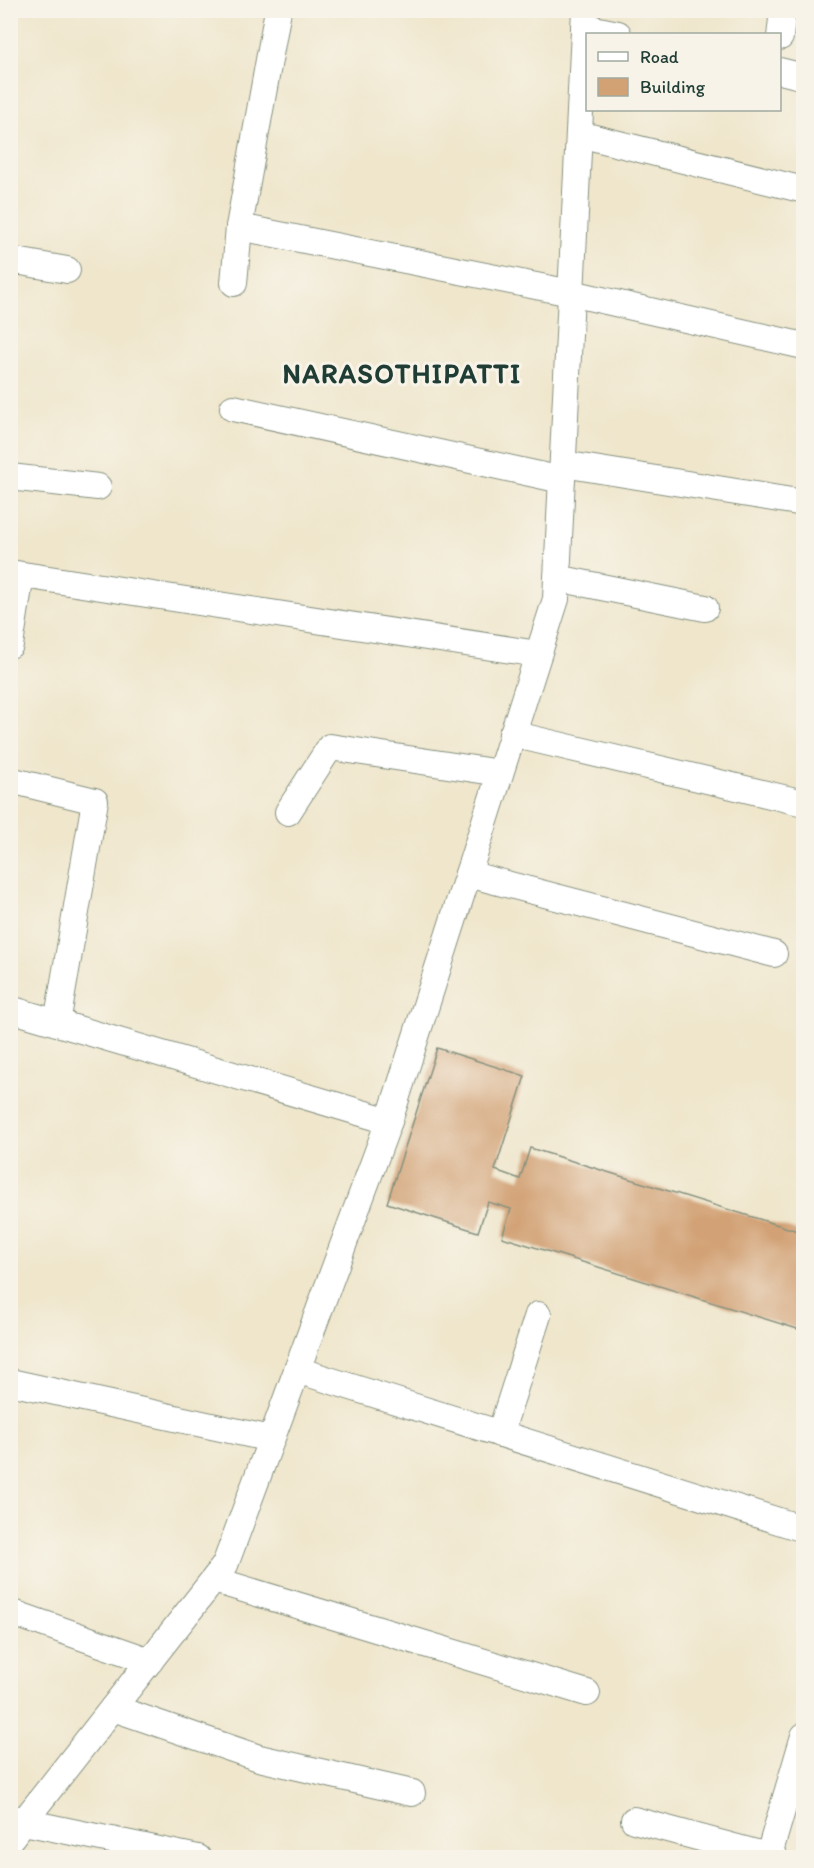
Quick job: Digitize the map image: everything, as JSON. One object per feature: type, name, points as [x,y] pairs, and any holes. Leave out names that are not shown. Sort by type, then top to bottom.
[{"type":"street","points":[[234,283],[239,227],[278,10]]},
{"type":"street","points":[[780,33],[783,10]]},
{"type":"street","points":[[15,1826],[113,1708],[225,1565],[388,1121],[556,599],[585,19],[616,33]]},
{"type":"street","points":[[781,71],[804,77]]},
{"type":"street","points":[[579,134],[804,190]]},
{"type":"street","points":[[239,227],[571,292],[804,346]]},
{"type":"street","points":[[10,260],[67,270]]},
{"type":"street","points":[[233,408],[562,472],[804,503]]},
{"type":"street","points":[[10,477],[98,487]]},
{"type":"street","points":[[10,645],[16,574],[538,654]]},
{"type":"street","points":[[557,578],[705,608]]},
{"type":"street","points":[[512,734],[804,803]]},
{"type":"street","points":[[288,812],[330,747],[500,773]]},
{"type":"street","points":[[10,780],[95,801],[57,1023]]},
{"type":"street","points":[[468,874],[774,954]]},
{"type":"street","points":[[10,1009],[388,1121]]},
{"type":"street","points":[[500,1434],[538,1315]]},
{"type":"street","points":[[297,1370],[804,1528]]},
{"type":"street","points":[[10,1382],[271,1439]]},
{"type":"street","points":[[214,1580],[587,1693]]},
{"type":"street","points":[[10,1612],[150,1661]]},
{"type":"street","points":[[113,1708],[259,1758],[412,1793]]},
{"type":"street","points":[[634,1820],[771,1857],[804,1736]]},
{"type":"street","points":[[15,1826],[198,1857]]},
{"type":"building","points":[[437,1048],[525,1076],[495,1170],[520,1179],[530,1148],[804,1233],[804,1331],[502,1237],[511,1209],[488,1202],[478,1232],[387,1203]]},
{"type":"district","name":"NARASOTHIPATTI","points":[[402,374]]}]
